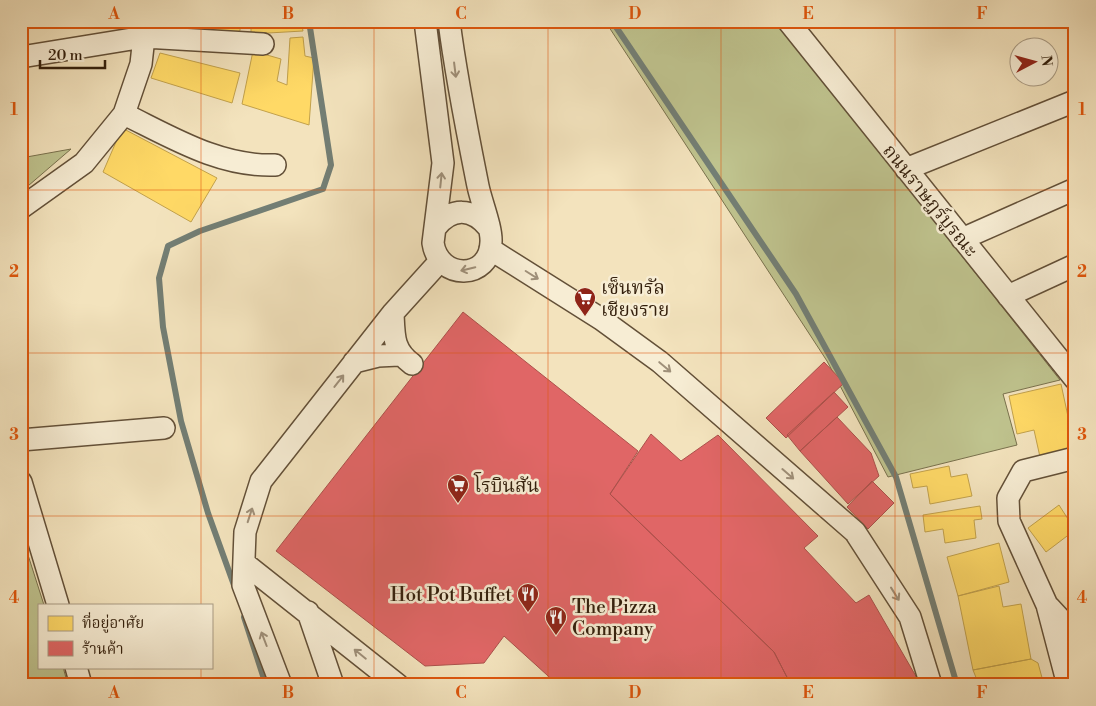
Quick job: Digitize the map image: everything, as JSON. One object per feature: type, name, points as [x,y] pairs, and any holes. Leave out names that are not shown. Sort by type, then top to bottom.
[{"type":"street","points":[[425,21],[443,163],[433,243],[436,255],[440,261],[450,269],[460,271],[471,270],[481,264],[490,249],[491,238],[456,80],[449,21]]},
{"type":"street","name":"ถนนราษฎร์บูรณะ","points":[[788,21],[1075,379]]},
{"type":"street","points":[[21,58],[142,29],[263,44]]},
{"type":"street","points":[[21,208],[84,163],[124,114],[141,64],[142,29]]},
{"type":"street","points":[[906,169],[1075,101]]},
{"type":"street","points":[[124,114],[222,159],[256,166],[275,165]]},
{"type":"street","points":[[962,239],[1075,189]]},
{"type":"street","points":[[436,227],[447,216],[462,212],[473,214],[488,227]]},
{"type":"street","points":[[490,249],[601,319],[660,362],[855,532],[910,617],[931,685]]},
{"type":"street","points":[[281,685],[243,585],[245,532],[261,481],[393,313],[440,261]]},
{"type":"street","points":[[1008,296],[1075,265]]},
{"type":"street","points":[[354,362],[378,356],[406,360],[393,330],[393,313]]},
{"type":"street","points":[[21,440],[164,428]]},
{"type":"street","points":[[1068,685],[1047,605],[1009,521],[1008,498],[1024,471],[1075,458]]},
{"type":"street","points":[[21,482],[58,604]]},
{"type":"street","points":[[244,563],[308,611],[398,685]]},
{"type":"street","points":[[1047,605],[1075,635]]},
{"type":"street","points":[[308,611],[334,685]]},
{"type":"street","points":[[76,668],[81,685]]},
{"type":"green space","points":[[605,21],[776,21],[1060,380],[1003,394],[1017,445],[888,477],[827,361]]},
{"type":"green space","points":[[71,149],[21,192],[21,158]]},
{"type":"green space","points":[[21,533],[44,604],[38,604],[38,668],[63,668],[68,685],[21,685]]},
{"type":"building: ที่อยู่อาศัย","points":[[210,21],[242,21],[239,34],[210,34]]},
{"type":"building: ที่อยู่อาศัย","points":[[251,21],[301,21],[303,31],[251,34]]},
{"type":"building: ที่อยู่อาศัย","points":[[303,37],[305,56],[314,58],[309,125],[242,104],[253,51],[281,59],[277,81],[287,85],[290,38]]},
{"type":"building: ที่อยู่อาศัย","points":[[160,53],[240,73],[232,103],[151,78]]},
{"type":"building: ที่อยู่อาศัย","points":[[122,128],[217,178],[191,222],[103,172]]},
{"type":"building: ที่อยู่อาศัย","points":[[1061,384],[1075,449],[1040,457],[1034,430],[1017,434],[1009,396]]},
{"type":"building: ที่อยู่อาศัย","points":[[949,466],[951,477],[967,474],[972,496],[930,504],[927,486],[913,488],[910,474]]},
{"type":"building: ที่อยู่อาศัย","points":[[1075,475],[1075,491],[1069,482]]},
{"type":"building: ที่อยู่อาศัย","points":[[1059,505],[1075,530],[1046,552],[1028,528]]},
{"type":"building: ที่อยู่อาศัย","points":[[980,506],[982,519],[974,520],[976,538],[945,543],[943,529],[925,532],[923,515]]},
{"type":"building: ที่อยู่อาศัย","points":[[999,543],[1009,582],[958,596],[947,557]]},
{"type":"building: ที่อยู่อาศัย","points":[[1075,581],[1075,595],[1068,586]]},
{"type":"building: ที่อยู่อาศัย","points":[[999,586],[1003,607],[1021,604],[1031,659],[973,670],[958,596]]},
{"type":"building: ที่อยู่อาศัย","points":[[1031,659],[1038,663],[1044,685],[979,685],[973,670]]},
{"type":"building: ร้านค้า","points":[[463,312],[638,451],[610,494],[774,652],[791,685],[558,685],[504,636],[484,663],[425,666],[276,551]]},
{"type":"building: ร้านค้า","points":[[824,362],[844,383],[786,438],[766,418]]},
{"type":"building: ร้านค้า","points":[[834,392],[848,407],[800,451],[787,435]]},
{"type":"building: ร้านค้า","points":[[837,417],[871,453],[879,476],[848,504],[800,451]]},
{"type":"building: ร้านค้า","points":[[651,434],[681,461],[718,435],[818,536],[804,548],[856,603],[869,595],[921,685],[791,685],[774,652],[610,494]]},
{"type":"building: ร้านค้า","points":[[872,481],[894,503],[868,529],[847,507]]},
{"type":"waterway","points":[[235,588],[208,513],[181,421],[163,327],[159,278],[168,246],[200,231],[323,189],[331,165],[309,21]]},
{"type":"waterway","points":[[612,21],[796,294],[896,477],[957,685]]},
{"type":"waterway","points":[[244,617],[266,685]]},
{"type":"place","name":"เซ็นทรัล เชียงราย","points":[[585,317]]},
{"type":"place","name":"โรบินสัน","points":[[458,504]]},
{"type":"place","name":"Hot Pot Buffet","points":[[528,613]]},
{"type":"place","name":"The Pizza Company","points":[[556,636]]}]
